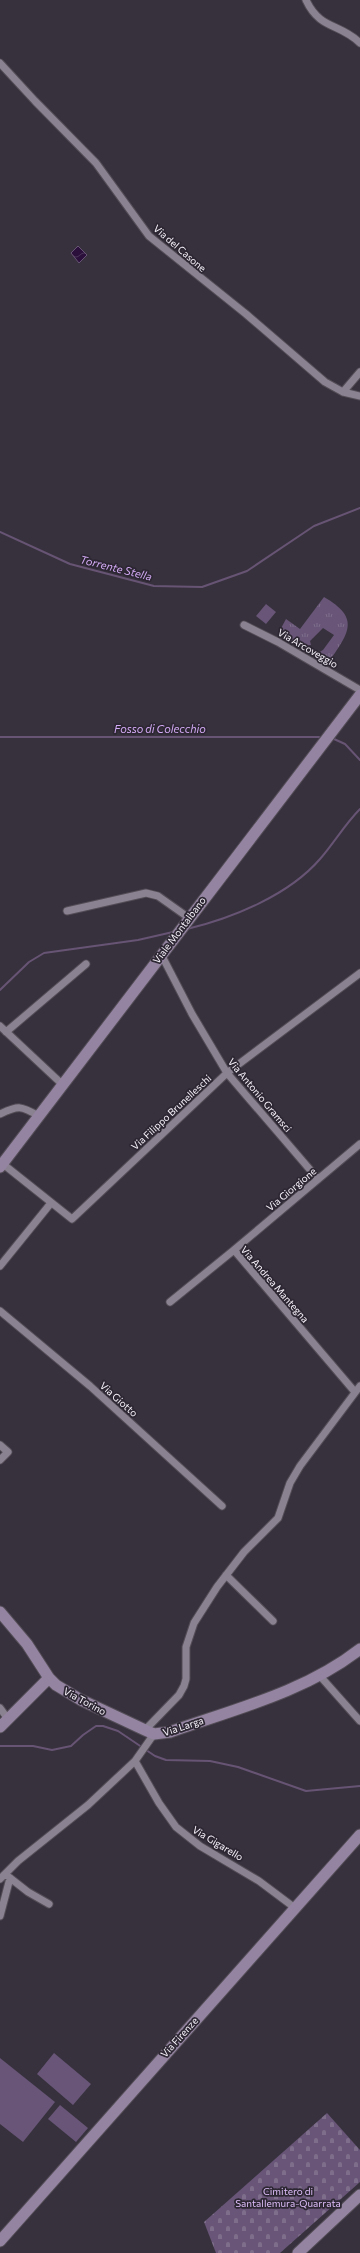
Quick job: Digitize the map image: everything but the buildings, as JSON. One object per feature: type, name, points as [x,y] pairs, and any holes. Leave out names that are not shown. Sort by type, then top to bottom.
[{"type":"street","points":[[306,0],[317,18],[350,34],[360,43]]},
{"type":"street","name":"Via del Casone","points":[[0,63],[34,101],[96,163],[150,236],[248,316],[324,382],[343,392],[360,396]]},
{"type":"street","points":[[343,392],[360,372]]},
{"type":"street","name":"Via Arcoveggio","points":[[244,625],[278,642],[360,690]]},
{"type":"street","name":"Viale Montalbano","points":[[1,1166],[161,954],[360,695]]},
{"type":"street","points":[[66,911],[146,893],[158,896],[187,920]]},
{"type":"street","name":"Via Antonio Gramsci","points":[[161,954],[192,1014],[227,1073],[318,1179]]},
{"type":"street","points":[[6,1032],[86,964]]},
{"type":"street","name":"Via Filippo Brunelleschi","points":[[1,1166],[72,1219],[227,1073],[360,973]]},
{"type":"street","points":[[0,1026],[63,1085]]},
{"type":"street","points":[[0,1114],[18,1107],[26,1108],[39,1116]]},
{"type":"street","name":"Via Giorgione","points":[[234,1250],[360,1144]]},
{"type":"street","points":[[0,1266],[51,1203]]},
{"type":"street","name":"Via Andrea Mantegna","points":[[170,1302],[234,1250],[358,1389]]},
{"type":"street","name":"Via Giotto","points":[[0,1311],[90,1386],[222,1506]]},
{"type":"street","points":[[150,1732],[159,1716],[179,1695],[184,1686],[186,1679],[186,1647],[194,1623],[226,1575],[244,1552],[278,1518],[290,1484],[300,1466],[358,1389]]},
{"type":"street","points":[[0,1445],[8,1452],[0,1460]]},
{"type":"street","points":[[226,1575],[273,1621]]},
{"type":"street","name":"Via Torino","points":[[0,1612],[27,1644],[49,1678],[56,1685],[81,1700],[150,1732]]},
{"type":"street","name":"Via Larga","points":[[5,1877],[18,1861],[88,1805],[135,1761],[148,1745],[150,1732],[170,1732],[266,1699],[320,1676],[360,1649]]},
{"type":"street","points":[[320,1676],[360,1721]]},
{"type":"street","points":[[4,1723],[49,1678]]},
{"type":"street","points":[[0,1708],[4,1723]]},
{"type":"street","points":[[159,1716],[159,1725],[165,1731],[170,1732]]},
{"type":"street","name":"Via Gigarello","points":[[135,1761],[159,1803],[181,1832],[200,1846],[247,1872],[295,1908]]},
{"type":"street","name":"Via Firenze","points":[[0,2241],[360,1835]]},
{"type":"street","points":[[0,1916],[5,1877],[49,1904]]},
{"type":"street","points":[[298,2253],[360,2195]]},
{"type":"green space","points":[[324,597],[343,612],[347,619],[348,626],[342,643],[328,663],[316,654],[323,650],[334,635],[323,628],[310,641],[311,645],[297,645],[285,639],[279,632],[286,619],[300,629]]},
{"type":"green space","points":[[266,604],[276,612],[266,624],[256,616]]},
{"type":"green space","points":[[54,2053],[91,2084],[73,2105],[37,2074]]},
{"type":"green space","points":[[0,2058],[55,2102],[23,2142],[0,2124]]},
{"type":"green space","points":[[60,2105],[88,2128],[76,2142],[48,2119]]},
{"type":"green space","name":"Cimitero di Santallemura-Quarrata","points":[[327,2113],[360,2150],[360,2182],[280,2253],[216,2253],[204,2222]]},
{"type":"water","points":[[78,246],[87,255],[79,263],[71,253]]},
{"type":"waterway","name":"Torrente Stella","points":[[0,532],[70,564],[154,586],[202,587],[247,571],[314,526],[360,508]]},
{"type":"waterway","name":"Fosso di Colecchio","points":[[0,737],[319,737]]},
{"type":"waterway","name":"Fosso di Colecchio","points":[[334,739],[345,744],[360,760]]},
{"type":"waterway","points":[[187,929],[241,912],[293,884],[320,859],[360,809]]},
{"type":"waterway","points":[[0,990],[29,962],[44,953],[138,940],[173,932]]},
{"type":"waterway","points":[[0,1746],[33,1746],[52,1750],[71,1746],[96,1726],[103,1726],[118,1731],[155,1756],[166,1760],[210,1761],[238,1767],[306,1791],[360,1786]]}]
